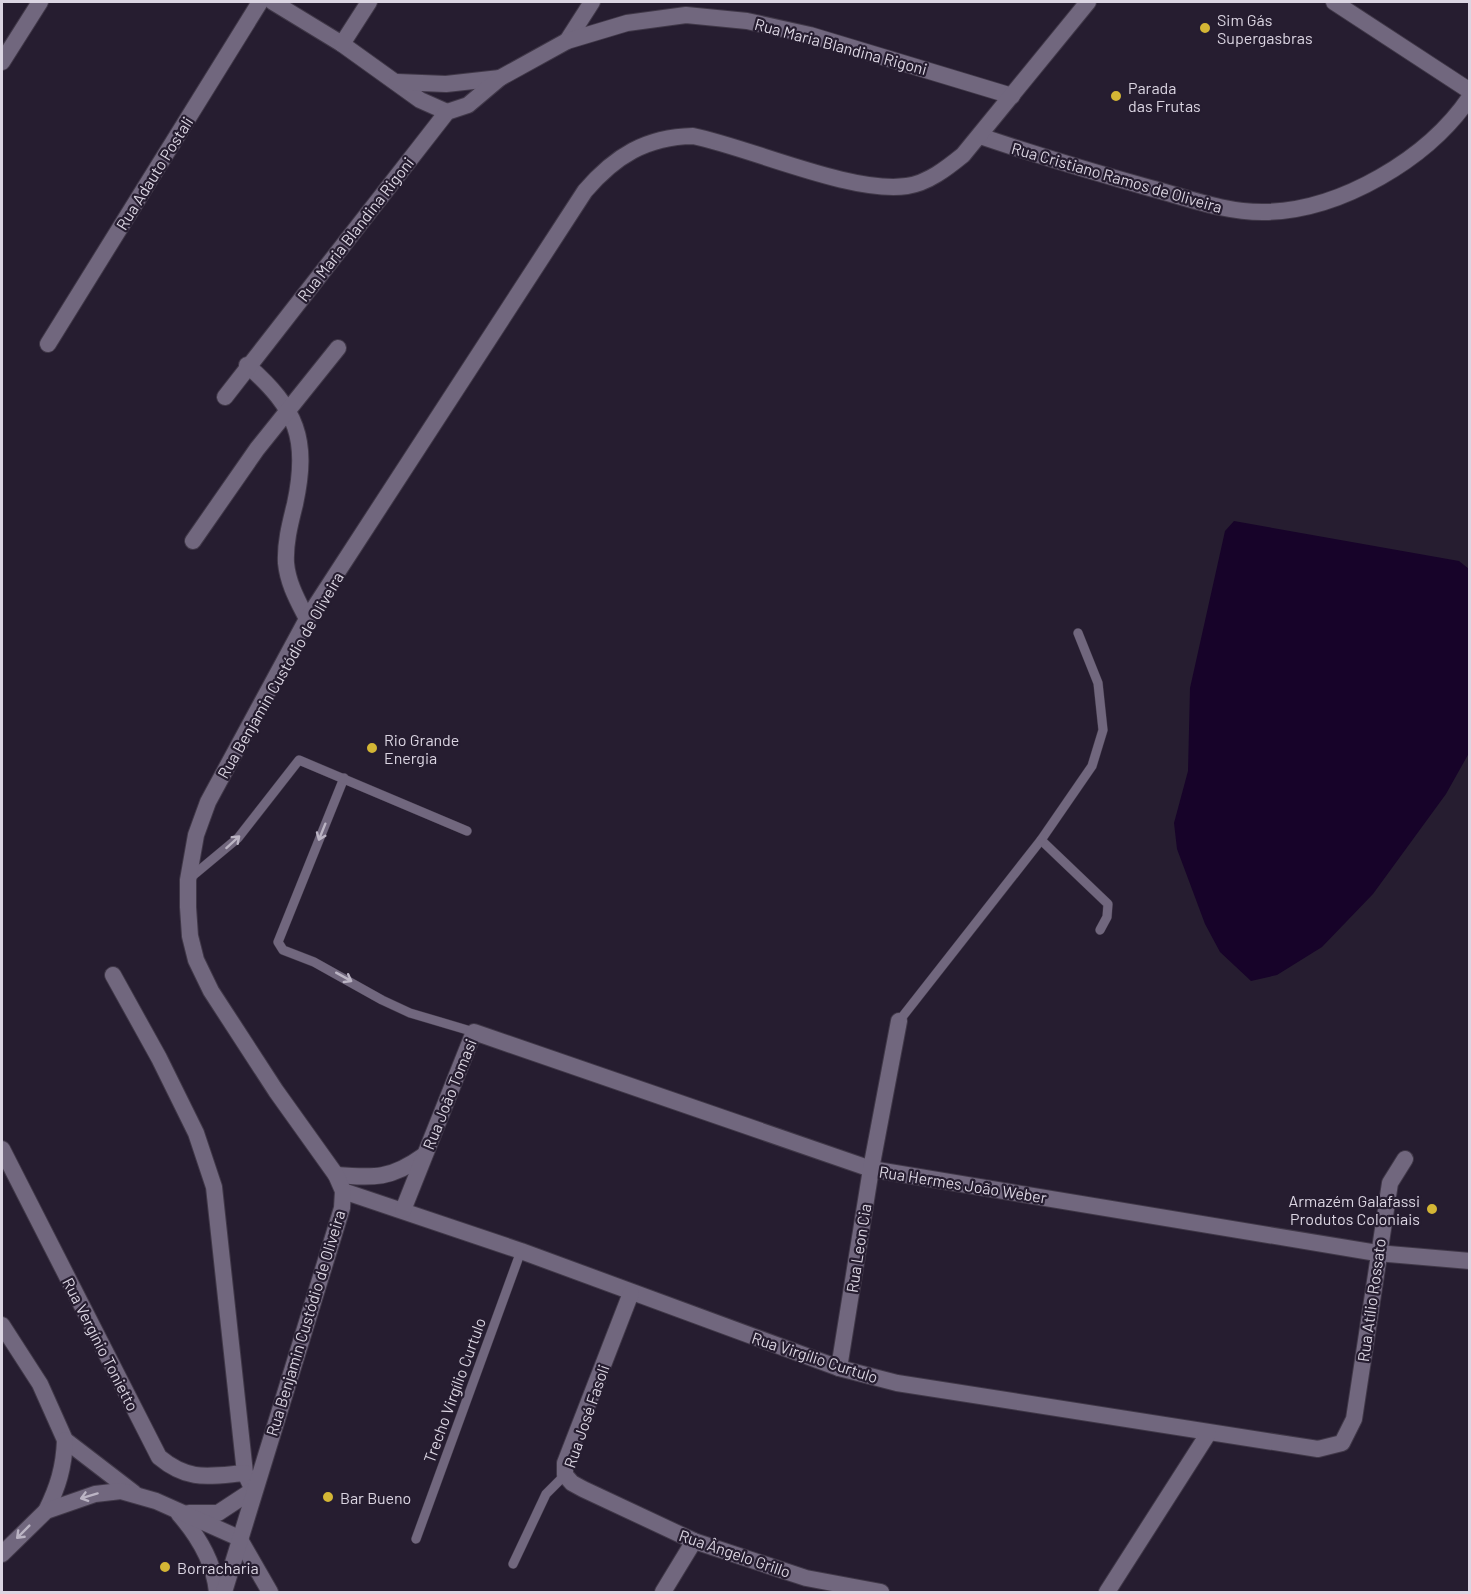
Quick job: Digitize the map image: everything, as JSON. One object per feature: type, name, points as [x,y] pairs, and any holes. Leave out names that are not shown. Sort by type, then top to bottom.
[{"type":"street","points":[[2,59],[40,2]]},
{"type":"street","name":"Rua Adauto Postali","points":[[48,344],[260,2]]},
{"type":"street","points":[[273,2],[342,44],[397,81],[420,100],[447,112]]},
{"type":"street","points":[[342,44],[369,2]]},
{"type":"street","points":[[567,41],[592,2]]},
{"type":"street","name":"Rua Benjamin Custódio de Oliveira","points":[[224,1593],[342,1208],[343,1191],[336,1175],[276,1091],[211,991],[196,960],[190,936],[188,880],[196,835],[208,802],[308,619],[585,191],[618,158],[649,141],[671,136],[693,136],[840,178],[883,186],[909,186],[940,173],[978,139],[1088,2]]},
{"type":"street","points":[[1334,2],[1470,91]]},
{"type":"street","name":"Rua Maria Blandina Rigoni","points":[[225,397],[447,112],[468,105],[500,78],[567,41],[627,23],[686,15],[747,21],[810,35],[1012,96]]},
{"type":"street","name":"Rua Maria Blandina Rigoni","points":[[397,81],[446,84],[500,78]]},
{"type":"street","name":"Rua Cristiano Ramos de Oliveira","points":[[978,139],[1228,210],[1266,212],[1324,200],[1370,182],[1403,163],[1437,138],[1470,97]]},
{"type":"street","points":[[193,541],[288,409],[338,348]]},
{"type":"street","points":[[248,365],[288,409],[301,446],[302,473],[286,542],[286,563],[289,579],[308,619]]},
{"type":"street","points":[[112,975],[196,1133],[214,1187],[245,1473],[254,1490],[218,1512],[177,1511]]},
{"type":"street","name":"Rua Leon Cia","points":[[839,1368],[871,1169],[899,1021]]},
{"type":"street","name":"Rua João Tomasi","points":[[403,1210],[423,1155],[474,1032]]},
{"type":"street","name":"Rua Hermes João Weber","points":[[474,1032],[871,1169],[1377,1253],[1470,1261]]},
{"type":"street","name":"Rua Vergínio Tonietto","points":[[2,1149],[159,1457],[175,1471],[196,1477],[245,1473]]},
{"type":"street","name":"Rua João Tomasi","points":[[336,1175],[370,1177],[402,1171],[423,1155]]},
{"type":"street","name":"Rua Atílio Rossato","points":[[1342,1443],[1354,1419],[1377,1253],[1390,1183],[1405,1159]]},
{"type":"street","name":"Rua Virgílio Curtulo","points":[[343,1191],[521,1251],[839,1368],[897,1383],[1208,1434],[1318,1449],[1342,1443]]},
{"type":"street","name":"Rua José Fasoli","points":[[565,1475],[566,1463],[631,1293]]},
{"type":"street","points":[[2,1325],[40,1384],[65,1440],[64,1467],[57,1490],[46,1511],[2,1554]]},
{"type":"street","points":[[1107,1593],[1208,1434]]},
{"type":"street","points":[[65,1440],[134,1493],[239,1538],[270,1593]]},
{"type":"street","name":"Rua Ângelo Grillo","points":[[565,1475],[583,1489],[694,1541],[806,1578],[881,1593]]},
{"type":"street","points":[[46,1511],[95,1494],[134,1493]]},
{"type":"street","points":[[177,1511],[198,1536],[216,1578],[217,1593]]},
{"type":"street","points":[[663,1593],[694,1541]]},
{"type":"lane","points":[[899,1021],[1041,840],[1092,766],[1103,730],[1098,683],[1078,633]]},
{"type":"lane","points":[[188,880],[238,838],[299,760],[467,831]]},
{"type":"lane","points":[[344,778],[278,942],[283,950],[314,962],[382,1000],[410,1012],[474,1032]]},
{"type":"lane","points":[[1041,840],[1108,904],[1107,916],[1100,930]]},
{"type":"lane","name":"Trecho Virgílio Curtulo","points":[[416,1539],[521,1251]]},
{"type":"lane","name":"Rua José Fasoli","points":[[513,1564],[546,1494],[565,1475]]},
{"type":"shaded area","points":[[1234,521],[1459,561],[1469,569],[1469,753],[1446,794],[1373,894],[1322,947],[1277,975],[1251,981],[1220,952],[1205,924],[1177,849],[1174,823],[1188,771],[1190,688],[1225,531]]},
{"type":"place","name":"Sim Gás Supergasbras","points":[[1205,28]]},
{"type":"place","name":"Parada das Frutas","points":[[1116,96]]},
{"type":"place","name":"Rio Grande Energia","points":[[372,748]]},
{"type":"place","name":"Armazém Galafassi Produtos Coloniais","points":[[1432,1209]]},
{"type":"place","name":"Bar Bueno","points":[[328,1497]]},
{"type":"place","name":"Borracharia","points":[[165,1567]]}]
